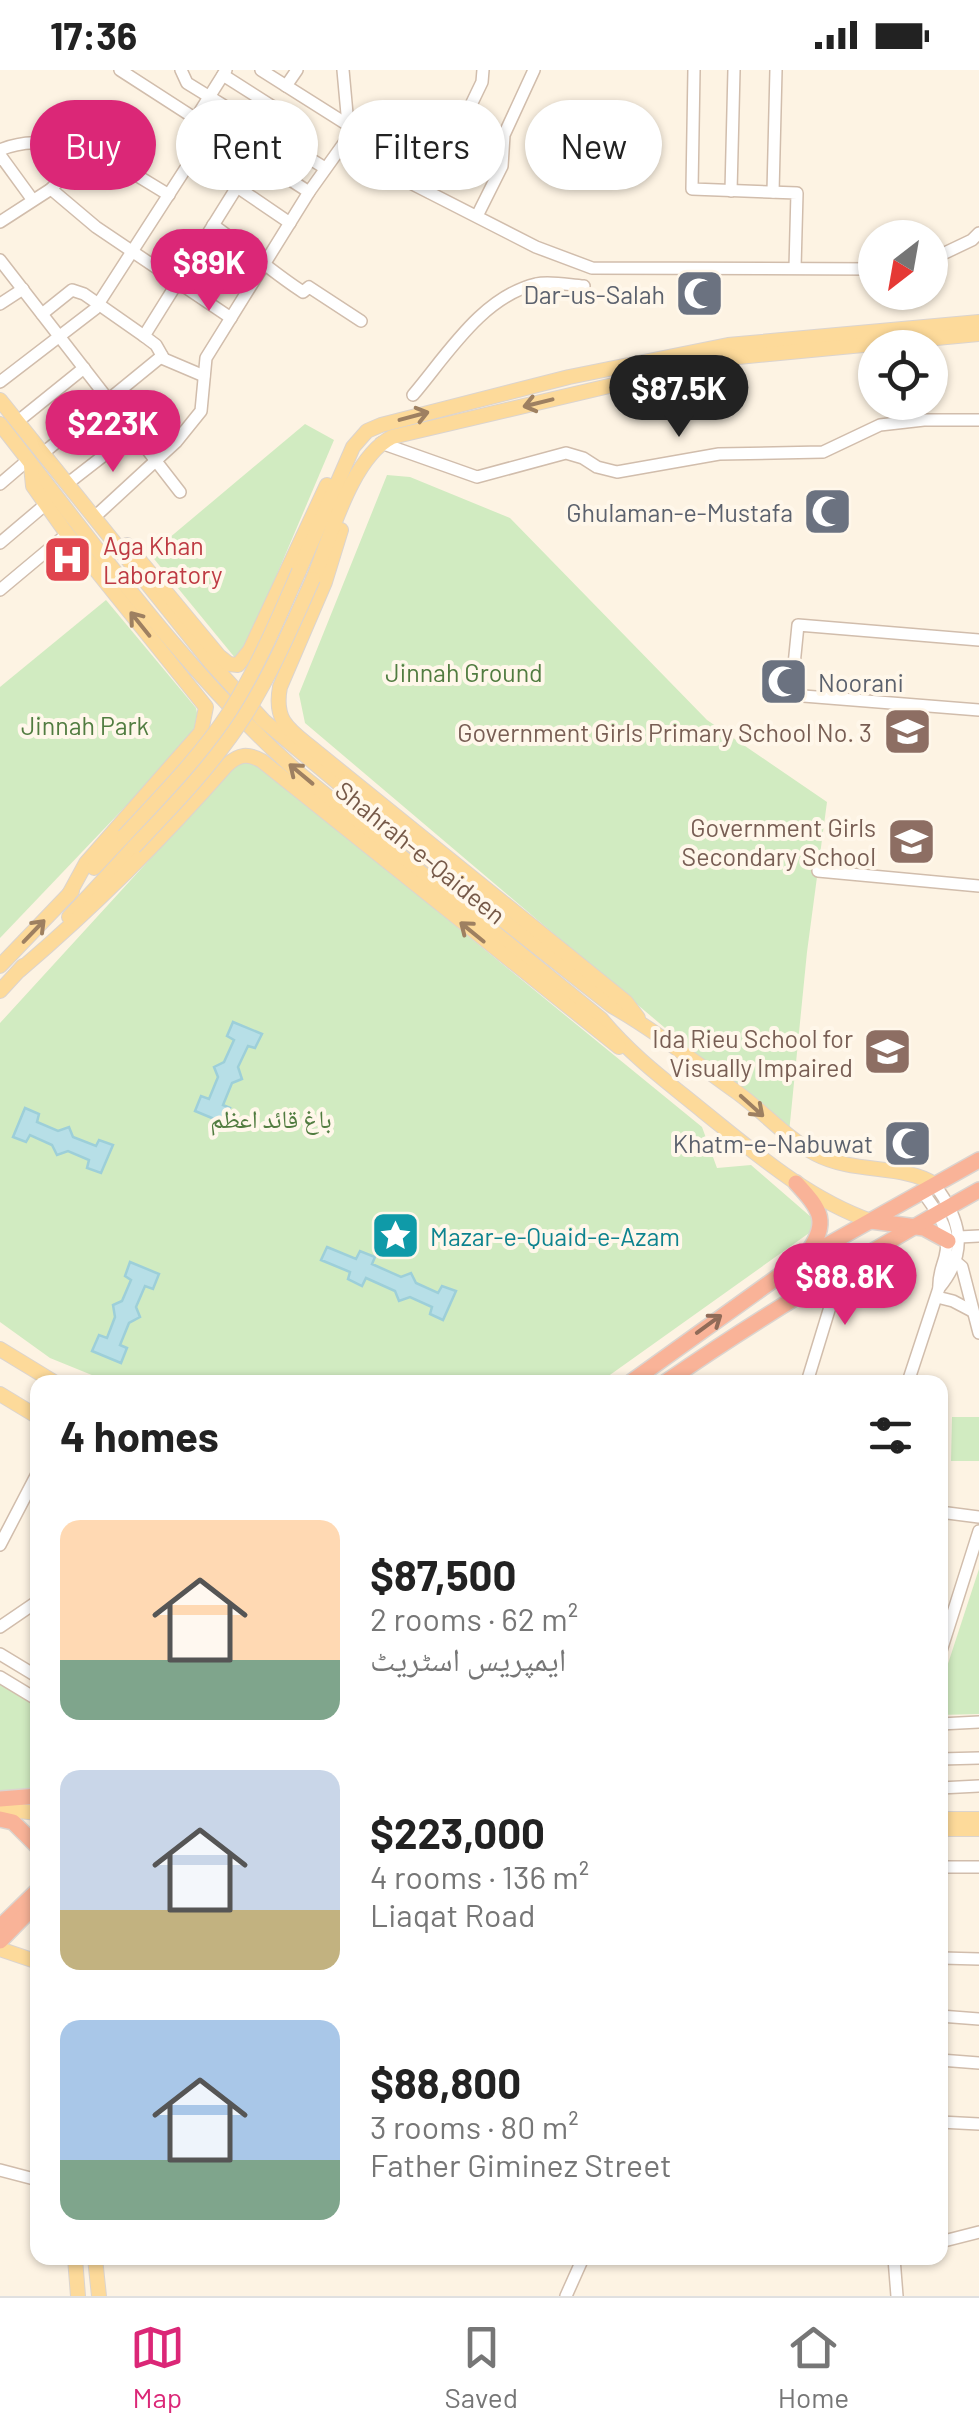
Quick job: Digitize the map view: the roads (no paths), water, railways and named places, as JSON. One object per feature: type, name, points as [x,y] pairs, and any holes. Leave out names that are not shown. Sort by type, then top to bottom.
[{"type":"highway","points":[[641,1375],[804,1258],[979,1160]]},
{"type":"highway","points":[[796,1183],[820,1212],[822,1224],[804,1258]]},
{"type":"highway","points":[[676,1375],[827,1277],[979,1190]]},
{"type":"highway","points":[[871,1221],[916,1226],[952,1248]]},
{"type":"highway","points":[[0,1799],[30,1797]]},
{"type":"highway","points":[[0,1818],[13,1822],[30,1839]]},
{"type":"highway","points":[[0,1940],[30,1902]]},
{"type":"highway","points":[[0,1927],[30,1908]]},
{"type":"main road","points":[[0,991],[129,842],[228,713],[256,666],[340,470],[367,431],[569,378],[728,345],[979,322]]},
{"type":"main road","points":[[0,966],[68,896],[214,760],[270,672],[354,481],[381,443],[392,437],[728,358],[979,334]]},
{"type":"main road","name":"Shahrah-e-Qaideen","points":[[0,400],[5,426],[34,459],[89,540],[252,732],[601,1019],[632,1056],[796,1183],[840,1209],[871,1221]]},
{"type":"main road","points":[[34,459],[34,486],[67,534],[202,700],[206,717],[201,732],[86,863],[68,896]]},
{"type":"main road","name":"Shahrah-e-Qaideen","points":[[34,459],[67,484],[212,664],[264,721],[486,906],[612,1006],[740,1094],[793,1140],[840,1164],[914,1175],[928,1187]]},
{"type":"main road","points":[[67,484],[100,512],[218,656],[238,665],[250,650],[322,490],[340,470]]},
{"type":"main road","points":[[354,481],[325,582],[280,687],[279,716],[318,753],[626,1002],[643,1024]]},
{"type":"main road","points":[[20,970],[79,920],[141,859],[228,764],[247,754],[262,761],[602,1037],[632,1056]]},
{"type":"main road","points":[[601,1019],[612,1006]]},
{"type":"main road","points":[[0,1349],[43,1375]]},
{"type":"main road","points":[[0,1394],[30,1413]]},
{"type":"main road","points":[[0,1810],[30,1812]]},
{"type":"main road","points":[[948,1819],[979,1820]]},
{"type":"main road","points":[[948,1829],[979,1829]]},
{"type":"main road","points":[[0,1949],[30,1959]]},
{"type":"main road","points":[[76,2265],[78,2296]]},
{"type":"main road","points":[[97,2265],[99,2296]]},
{"type":"street","points":[[120,70],[176,106]]},
{"type":"street","points":[[180,70],[187,83],[325,168]]},
{"type":"street","points":[[261,70],[338,123]]},
{"type":"street","points":[[286,86],[297,70]]},
{"type":"street","points":[[343,70],[346,100]]},
{"type":"street","points":[[428,192],[482,82],[483,70]]},
{"type":"street","points":[[476,216],[502,166],[504,134],[534,70]]},
{"type":"street","points":[[694,70],[692,189],[797,193],[795,268]]},
{"type":"street","points":[[731,191],[734,70]]},
{"type":"street","points":[[772,192],[776,70]]},
{"type":"street","points":[[208,100],[224,73],[264,100]]},
{"type":"street","points":[[30,141],[20,141],[0,152],[32,199]]},
{"type":"street","points":[[100,512],[156,461],[201,411],[206,358],[338,147]]},
{"type":"street","points":[[0,382],[97,306],[176,184]]},
{"type":"street","points":[[156,187],[169,195]]},
{"type":"street","points":[[0,222],[49,190]]},
{"type":"street","points":[[52,190],[132,252],[231,318]]},
{"type":"street","points":[[144,336],[235,190]]},
{"type":"street","points":[[241,190],[290,223]]},
{"type":"street","points":[[424,190],[536,247],[592,268],[858,269]]},
{"type":"street","points":[[214,225],[303,292],[309,287],[361,321]]},
{"type":"street","points":[[948,251],[972,240],[979,232]]},
{"type":"street","points":[[0,260],[180,492]]},
{"type":"street","points":[[413,396],[503,296],[540,283],[584,286]]},
{"type":"street","points":[[0,304],[22,289]]},
{"type":"street","points":[[42,314],[72,290],[84,294],[144,336],[162,356],[204,376]]},
{"type":"street","points":[[0,484],[162,356]]},
{"type":"street","points":[[5,426],[84,368]]},
{"type":"street","points":[[381,443],[477,477],[566,453],[597,468],[631,472],[654,464],[719,454],[823,452],[880,426],[979,420]]},
{"type":"street","points":[[67,484],[134,432]]},
{"type":"street","points":[[0,542],[46,504]]},
{"type":"street","points":[[0,590],[67,534]]},
{"type":"street","points":[[979,640],[798,625],[791,694],[979,710]]},
{"type":"street","points":[[818,871],[979,886]]},
{"type":"street","points":[[928,1187],[945,1210],[952,1248],[962,1268],[979,1334]]},
{"type":"street","points":[[910,1375],[938,1293],[938,1278],[952,1248],[979,1236]]},
{"type":"street","points":[[809,1375],[833,1296],[827,1277]]},
{"type":"street","points":[[938,1293],[972,1311]]},
{"type":"street","points":[[0,1545],[30,1487]]},
{"type":"street","points":[[948,1513],[979,1517]]},
{"type":"street","points":[[948,1629],[979,1531]]},
{"type":"street","points":[[0,1627],[30,1606]]},
{"type":"street","points":[[0,1654],[30,1671]]},
{"type":"street","points":[[0,1677],[30,1695]]},
{"type":"street","points":[[948,1724],[979,1722]]},
{"type":"street","points":[[948,1759],[979,1758]]},
{"type":"street","points":[[948,1788],[979,1786]]},
{"type":"street","points":[[948,1867],[979,1867]]},
{"type":"street","points":[[948,1958],[979,1959]]},
{"type":"street","points":[[948,2017],[979,2019]]},
{"type":"street","points":[[948,2061],[979,2063]]},
{"type":"street","points":[[948,2122],[979,2124]]},
{"type":"street","points":[[0,2170],[30,2178]]},
{"type":"street","points":[[948,2240],[979,2232]]},
{"type":"street","points":[[566,2296],[580,2265]]},
{"type":"street","points":[[894,2265],[896,2296]]},
{"type":"water","points":[[233,1022],[262,1034],[255,1048],[248,1046],[238,1067],[242,1079],[232,1083],[223,1105],[230,1108],[224,1123],[195,1111],[201,1096],[209,1099],[218,1077],[214,1067],[224,1062],[234,1040],[227,1036]]},
{"type":"water","points":[[25,1108],[39,1114],[37,1122],[58,1131],[69,1127],[73,1137],[96,1146],[99,1140],[113,1145],[101,1173],[87,1168],[89,1160],[68,1151],[57,1155],[52,1145],[30,1135],[26,1142],[13,1137]]},
{"type":"water","points":[[327,1247],[356,1259],[360,1251],[375,1257],[372,1264],[401,1277],[411,1273],[416,1283],[438,1293],[442,1286],[456,1291],[443,1320],[430,1314],[432,1307],[410,1297],[399,1301],[395,1291],[366,1278],[362,1286],[348,1279],[350,1272],[321,1260]]},
{"type":"water","points":[[130,1262],[159,1274],[153,1289],[145,1286],[136,1307],[140,1317],[129,1323],[120,1345],[127,1348],[121,1363],[92,1351],[99,1335],[107,1338],[115,1317],[113,1305],[122,1301],[131,1280],[125,1276]]},
{"type":"place","name":"Dar-us-Salah","points":[[700,294]]},
{"type":"place","name":"Ghulaman-e-Mustafa","points":[[828,512]]},
{"type":"place","name":"Aga Khan Laboratory","points":[[68,559]]},
{"type":"place","name":"Noorani","points":[[783,682]]},
{"type":"place","name":"Government Girls Primary School No. 3","points":[[907,732]]},
{"type":"place","name":"Government Girls Secondary School","points":[[911,841]]},
{"type":"place","name":"Ida Rieu School for Visually Impaired","points":[[888,1052]]},
{"type":"place","name":"Khatm-e-Nabuwat","points":[[908,1143]]},
{"type":"place","name":"Mazar-e-Quaid-e-Azam","points":[[395,1236]]},
{"type":"park label","name":"Jinnah Ground","points":[[464,672]]},
{"type":"park label","name":"Jinnah Park","points":[[85,725]]},
{"type":"park label","name":"باغ قائد اعظم","points":[[271,1118]]}]
